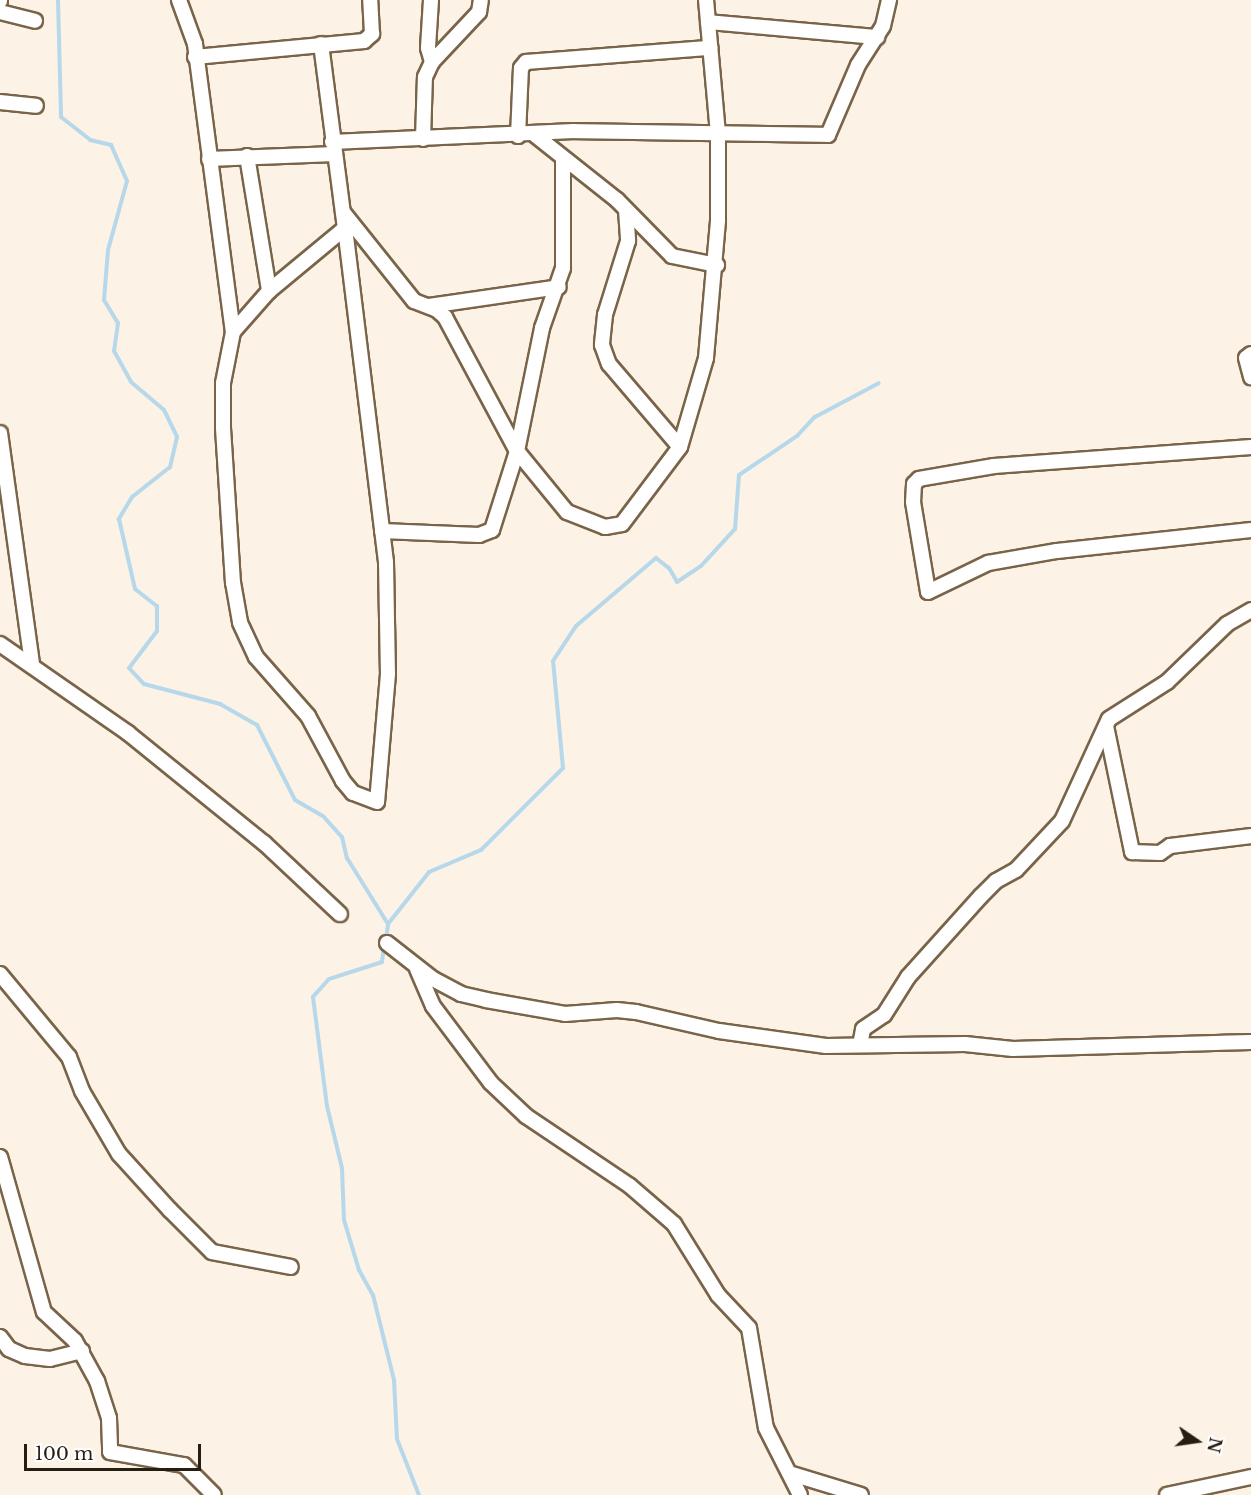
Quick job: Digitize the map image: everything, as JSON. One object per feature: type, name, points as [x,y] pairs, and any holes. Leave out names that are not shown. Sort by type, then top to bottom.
[{"type":"street","points":[[179,0],[190,27],[195,57],[233,332],[223,383],[223,427],[233,583],[240,622],[256,657],[308,716],[343,781],[353,793],[377,802],[389,653],[382,531],[321,44]]},
{"type":"street","points":[[195,57],[370,38],[370,0]]},
{"type":"street","points":[[431,0],[428,48],[432,62]]},
{"type":"street","points":[[423,139],[425,77],[432,62],[479,12],[481,0]]},
{"type":"street","points":[[342,210],[414,301],[429,306],[445,317],[517,451],[567,512],[605,528],[622,524],[680,447],[706,358],[717,265],[718,134],[706,0]]},
{"type":"street","points":[[209,159],[423,139],[518,136],[574,131],[828,135],[858,65],[877,37],[889,0]]},
{"type":"street","points":[[0,12],[35,21]]},
{"type":"street","points":[[708,22],[877,37]]},
{"type":"street","points":[[518,136],[521,68],[525,62],[637,57],[710,48]]},
{"type":"street","points":[[0,102],[36,106]]},
{"type":"street","points":[[535,135],[626,210],[672,256],[717,265]]},
{"type":"street","points":[[247,156],[269,291]]},
{"type":"street","points":[[382,531],[479,535],[492,530],[517,451],[542,328],[559,287],[564,261],[561,206],[563,158]]},
{"type":"street","points":[[626,210],[628,241],[603,322],[602,345],[609,364],[680,447]]},
{"type":"street","points":[[233,332],[269,291],[345,228]]},
{"type":"street","points":[[429,306],[559,287]]},
{"type":"street","points":[[1251,354],[1246,358],[1251,377]]},
{"type":"street","points":[[0,433],[3,484],[33,665]]},
{"type":"street","points":[[1251,447],[994,466],[919,479],[914,484],[913,502],[928,592],[988,563],[1057,551],[1251,530]]},
{"type":"street","points":[[860,1045],[863,1029],[884,1015],[908,977],[988,889],[1016,870],[1062,821],[1106,726],[1126,706],[1178,673],[1227,624],[1251,610]]},
{"type":"street","points":[[0,644],[33,665],[204,793],[340,914]]},
{"type":"street","points":[[1106,726],[1132,852],[1160,853],[1170,846],[1251,836]]},
{"type":"street","points":[[387,943],[417,969],[461,994],[566,1014],[616,1010],[804,1043],[965,1044],[1013,1048],[1251,1042]]},
{"type":"street","points":[[417,969],[433,1006],[491,1083],[526,1116],[630,1186],[674,1224],[718,1295],[749,1328],[766,1428],[792,1474],[800,1495]]},
{"type":"street","points":[[0,974],[69,1057],[82,1091],[119,1154],[170,1210],[212,1251],[291,1267]]},
{"type":"street","points":[[0,1157],[44,1312],[82,1351],[106,1404],[110,1452],[184,1465],[214,1495]]},
{"type":"street","points":[[0,1337],[9,1349],[25,1356],[50,1359],[82,1351]]},
{"type":"street","points":[[792,1474],[861,1495]]},
{"type":"street","points":[[1167,1495],[1251,1477]]},
{"type":"waterway","points":[[58,0],[61,117],[90,140],[111,145],[127,181],[108,250],[104,300],[118,323],[114,351],[131,382],[164,410],[177,437],[170,467],[132,497],[119,519],[135,589],[157,606],[157,631],[129,668],[144,684],[220,704],[257,725],[295,800],[323,816],[342,837],[347,858],[388,924]]},
{"type":"waterway","points":[[386,939],[388,924],[429,872],[481,850],[563,768],[553,661],[576,626],[656,558],[669,568],[677,582],[701,566],[735,529],[739,475],[797,436],[815,417],[879,383]]},
{"type":"waterway","points":[[384,947],[382,962],[329,979],[313,997],[327,1106],[342,1168],[344,1220],[359,1270],[373,1295],[394,1380],[397,1439],[419,1495]]}]
